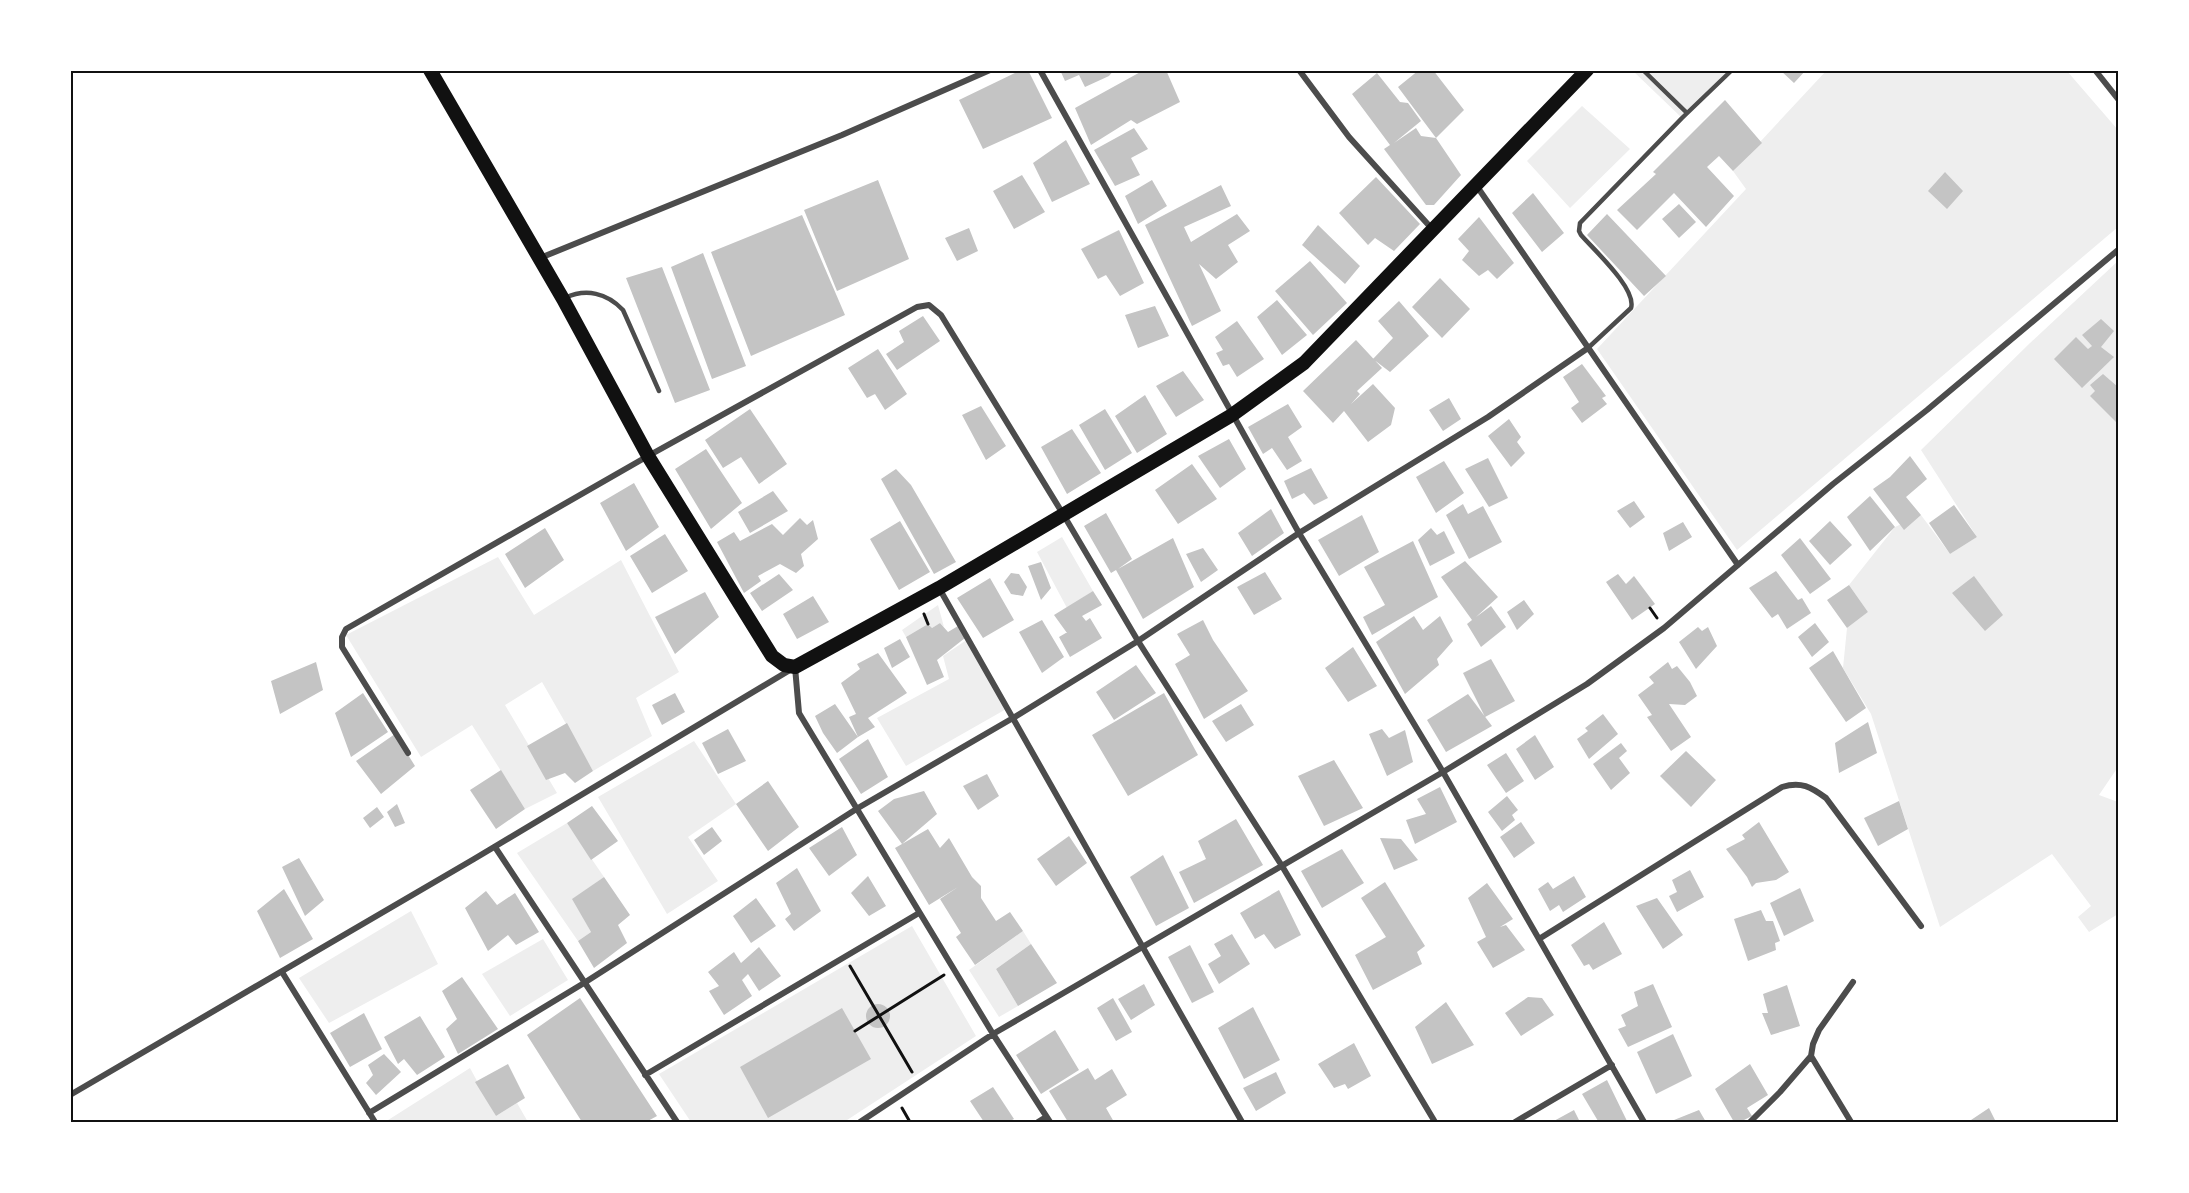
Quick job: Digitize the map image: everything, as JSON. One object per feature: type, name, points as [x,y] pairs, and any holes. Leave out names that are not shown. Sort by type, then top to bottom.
[{"type":"main road","points":[[430,70],[540,258],[648,456],[772,656],[784,665],[795,667],[939,588],[1232,415],[1304,363],[1434,231],[1587,70]]},
{"type":"street","points":[[540,258],[842,135],[990,70]]},
{"type":"street","points":[[1040,70],[1299,533],[1443,772],[1644,1122]]},
{"type":"street","points":[[1299,70],[1349,137],[1434,231]]},
{"type":"street","points":[[2094,70],[2118,99]]},
{"type":"street","points":[[1476,185],[1738,565]]},
{"type":"street","points":[[860,1122],[993,1034],[1443,772],[1587,684],[1664,628],[1833,484],[1927,410],[2118,250]]},
{"type":"street","points":[[408,753],[342,647],[343,634],[346,629],[648,456],[916,307],[929,305],[941,315],[1138,641],[1282,866],[1435,1122]]},
{"type":"street","points":[[369,1113],[584,983],[858,808],[1013,718],[1138,641],[1299,533],[1488,417],[1588,348]]},
{"type":"street","points":[[939,588],[1242,1122]]},
{"type":"street","points":[[70,1095],[495,847],[795,667],[799,713],[993,1034],[1048,1120],[1038,1122]]},
{"type":"street","points":[[1539,939],[1782,787],[1793,783],[1812,788],[1826,798],[1921,926]]},
{"type":"street","points":[[495,847],[676,1122]]},
{"type":"street","points":[[645,1075],[919,913]]},
{"type":"street","points":[[282,972],[375,1122]]},
{"type":"street","points":[[1750,1122],[1811,1056],[1819,1030],[1853,982]]},
{"type":"street","points":[[1811,1056],[1851,1122]]},
{"type":"street","points":[[1515,1122],[1612,1065]]},
{"type":"lane","points":[[1644,70],[1687,113]]},
{"type":"lane","points":[[1588,348],[1631,308],[1633,303],[1626,286],[1581,235],[1580,223],[1732,70]]},
{"type":"lane","points":[[563,299],[576,292],[586,292],[603,295],[615,302],[623,310],[659,391]]},
{"type":"path","points":[[845,957],[919,1083]]},
{"type":"path","points":[[855,1031],[954,969]]},
{"type":"shaded area","points":[[1633,71],[1732,71],[1682,118]]},
{"type":"shaded area","points":[[1826,71],[2067,71],[2118,130],[2118,227],[1737,550],[1597,349],[1746,189],[1733,171]]},
{"type":"shaded area","points":[[1582,106],[1630,149],[1570,208],[1527,161]]},
{"type":"shaded area","points":[[2118,261],[2118,767],[2099,795],[2118,802],[2118,914],[2089,932],[2078,917],[2091,906],[2052,854],[1940,927],[1871,714],[1843,668],[1847,628],[1868,612],[1849,585],[1895,527],[1921,515],[1950,554],[1977,537],[1921,450]]},
{"type":"shaded area","points":[[1062,537],[1093,591],[1067,608],[1037,552]]},
{"type":"shaded area","points":[[498,557],[534,615],[621,560],[679,672],[636,698],[652,736],[593,771],[542,682],[505,705],[557,793],[525,809],[472,725],[421,757],[346,635]]},
{"type":"shaded area","points":[[938,605],[944,627],[940,623],[932,628],[928,624],[906,637],[902,630]]},
{"type":"shaded area","points":[[968,639],[1008,708],[906,766],[877,718],[949,679],[943,656]]},
{"type":"shaded area","points":[[694,741],[736,804],[688,837],[718,881],[667,914],[598,797]]},
{"type":"shaded area","points":[[567,823],[604,877],[573,899],[591,932],[578,941],[517,853]]},
{"type":"shaded area","points":[[411,911],[438,964],[329,1023],[299,978]]},
{"type":"shaded area","points":[[912,926],[976,1036],[844,1122],[691,1122],[659,1074]]},
{"type":"shaded area","points":[[1023,931],[1031,944],[996,969],[1018,1006],[999,1017],[969,970]]},
{"type":"shaded area","points":[[543,939],[568,980],[510,1016],[482,974]]},
{"type":"shaded area","points":[[470,1068],[496,1116],[517,1103],[528,1122],[385,1122]]},
{"type":"building","points":[[1021,70],[1028,70],[1052,118],[983,149],[959,100]]},
{"type":"building","points":[[1060,70],[1114,70],[1109,76],[1085,87],[1079,75],[1065,81]]},
{"type":"building","points":[[1144,70],[1166,70],[1180,102],[1137,124],[1131,120],[1091,145],[1075,108]]},
{"type":"building","points":[[1419,70],[1433,70],[1464,110],[1436,138],[1398,87]]},
{"type":"building","points":[[1780,70],[1806,70],[1794,83]]},
{"type":"building","points":[[1377,73],[1400,102],[1408,103],[1421,121],[1394,143],[1416,128],[1421,136],[1436,138],[1461,175],[1434,205],[1426,205],[1384,149],[1390,145],[1352,94]]},
{"type":"building","points":[[1725,100],[1762,143],[1733,171],[1719,156],[1707,167],[1734,196],[1706,227],[1674,193],[1637,230],[1617,210],[1656,174],[1653,172]]},
{"type":"building","points":[[1134,128],[1148,149],[1131,158],[1140,175],[1115,186],[1094,150]]},
{"type":"building","points":[[1066,140],[1090,184],[1052,202],[1033,163]]},
{"type":"building","points":[[1945,172],[1963,191],[1947,209],[1928,191]]},
{"type":"building","points":[[1022,175],[1045,212],[1014,229],[993,191]]},
{"type":"building","points":[[1376,177],[1420,224],[1394,251],[1375,238],[1368,245],[1339,213]]},
{"type":"building","points":[[878,180],[909,259],[837,291],[804,210]]},
{"type":"building","points":[[1152,180],[1167,206],[1138,224],[1125,196]]},
{"type":"building","points":[[1221,185],[1231,206],[1184,227],[1191,242],[1237,214],[1250,231],[1228,245],[1238,262],[1216,279],[1199,264],[1221,311],[1192,326],[1145,225]]},
{"type":"building","points":[[1533,193],[1564,233],[1542,252],[1512,213]]},
{"type":"building","points":[[1679,204],[1696,222],[1679,238],[1662,219]]},
{"type":"building","points":[[1607,214],[1666,276],[1644,296],[1587,235]]},
{"type":"building","points":[[802,215],[845,315],[751,356],[711,252]]},
{"type":"building","points":[[1479,217],[1514,263],[1497,279],[1488,270],[1479,276],[1462,260],[1469,251],[1458,239]]},
{"type":"building","points":[[1318,225],[1360,266],[1345,284],[1302,245]]},
{"type":"building","points":[[969,228],[978,251],[957,261],[945,238]]},
{"type":"building","points":[[1119,230],[1144,283],[1120,296],[1106,275],[1098,279],[1081,249]]},
{"type":"building","points":[[703,253],[746,366],[712,379],[671,267]]},
{"type":"building","points":[[1310,261],[1347,303],[1313,335],[1275,291]]},
{"type":"building","points":[[662,267],[710,390],[675,403],[626,278]]},
{"type":"building","points":[[1440,278],[1470,309],[1442,338],[1412,307]]},
{"type":"building","points":[[1277,300],[1307,335],[1282,355],[1257,317]]},
{"type":"building","points":[[1399,301],[1429,336],[1390,372],[1373,359],[1393,338],[1378,321]]},
{"type":"building","points":[[1155,306],[1169,336],[1138,348],[1125,315]]},
{"type":"building","points":[[923,316],[940,341],[897,370],[886,354],[904,342],[899,331]]},
{"type":"building","points":[[2101,319],[2114,331],[2101,347],[2114,357],[2082,388],[2054,359],[2076,337],[2088,349],[2092,346],[2082,335]]},
{"type":"building","points":[[1237,321],[1264,359],[1237,377],[1229,364],[1223,366],[1216,353],[1223,350],[1215,337]]},
{"type":"building","points":[[1356,340],[1382,368],[1357,391],[1360,394],[1351,404],[1373,384],[1395,408],[1391,425],[1368,442],[1344,411],[1333,423],[1303,391]]},
{"type":"building","points":[[878,349],[907,394],[885,410],[875,394],[867,398],[848,368]]},
{"type":"building","points":[[1582,364],[1606,396],[1602,398],[1607,404],[1582,423],[1571,408],[1579,402],[1563,377]]},
{"type":"building","points":[[1183,371],[1204,400],[1176,417],[1156,386]]},
{"type":"building","points":[[2103,374],[2118,387],[2118,424],[2090,396],[2095,391],[2090,385]]},
{"type":"building","points":[[1145,395],[1167,434],[1137,453],[1115,416]]},
{"type":"building","points":[[1449,398],[1461,419],[1443,431],[1429,410]]},
{"type":"building","points":[[1288,404],[1302,427],[1288,437],[1302,461],[1287,470],[1272,448],[1263,454],[1248,427]]},
{"type":"building","points":[[981,406],[1006,446],[986,460],[962,415]]},
{"type":"building","points":[[750,409],[787,464],[759,484],[741,457],[723,468],[705,440]]},
{"type":"building","points":[[1105,409],[1132,453],[1105,470],[1079,425]]},
{"type":"building","points":[[1509,419],[1521,437],[1517,442],[1525,453],[1511,467],[1488,436]]},
{"type":"building","points":[[1072,429],[1101,473],[1067,494],[1041,447]]},
{"type":"building","points":[[1229,439],[1246,469],[1220,488],[1198,456]]},
{"type":"building","points":[[706,449],[742,503],[711,529],[675,469]]},
{"type":"building","points":[[1910,456],[1927,479],[1906,497],[1921,515],[1904,530],[1873,489],[1890,477]]},
{"type":"building","points":[[1488,458],[1508,498],[1489,507],[1465,469]]},
{"type":"building","points":[[1444,461],[1464,493],[1436,513],[1416,477]]},
{"type":"building","points":[[1192,464],[1217,499],[1178,524],[1155,490]]},
{"type":"building","points":[[1311,468],[1328,498],[1314,505],[1304,493],[1292,499],[1284,481]]},
{"type":"building","points":[[896,469],[911,485],[956,562],[934,574],[881,479]]},
{"type":"building","points":[[634,483],[659,527],[626,551],[600,503]]},
{"type":"building","points":[[773,491],[788,511],[750,533],[738,512]]},
{"type":"building","points":[[1870,496],[1895,527],[1870,551],[1847,517]]},
{"type":"building","points":[[1634,501],[1645,517],[1630,528],[1617,511]]},
{"type":"building","points":[[1463,504],[1468,514],[1483,506],[1502,542],[1469,559],[1446,515]]},
{"type":"building","points":[[1954,505],[1977,537],[1950,554],[1929,523]]},
{"type":"building","points":[[1271,509],[1284,533],[1252,556],[1238,533]]},
{"type":"building","points":[[1106,513],[1132,559],[1118,569],[1173,538],[1194,587],[1143,619],[1116,570],[1111,573],[1084,526]]},
{"type":"building","points":[[1362,515],[1379,552],[1339,576],[1318,540]]},
{"type":"building","points":[[800,518],[807,525],[813,520],[818,539],[801,554],[804,566],[796,573],[780,564],[758,576],[761,581],[744,593],[717,542],[734,532],[740,541],[772,524],[783,535]]},
{"type":"building","points":[[900,521],[930,572],[899,590],[870,539]]},
{"type":"building","points":[[1830,521],[1852,545],[1830,565],[1809,541]]},
{"type":"building","points":[[1683,522],[1692,537],[1669,551],[1663,533]]},
{"type":"building","points":[[545,528],[564,560],[525,588],[505,554]]},
{"type":"building","points":[[1431,528],[1437,535],[1444,531],[1455,553],[1430,566],[1418,540]]},
{"type":"building","points":[[665,534],[688,571],[652,593],[630,556]]},
{"type":"building","points":[[1800,538],[1831,579],[1810,594],[1781,555]]},
{"type":"building","points":[[1413,541],[1438,597],[1372,635],[1363,617],[1385,605],[1364,567]]},
{"type":"building","points":[[1203,548],[1218,570],[1201,582],[1186,554]]},
{"type":"building","points":[[1465,561],[1498,597],[1476,617],[1491,606],[1506,627],[1481,647],[1467,624],[1472,620],[1441,577]]},
{"type":"building","points":[[1041,562],[1051,588],[1041,600],[1028,566]]},
{"type":"building","points":[[1776,571],[1798,600],[1802,598],[1811,613],[1787,629],[1778,614],[1772,618],[1749,588]]},
{"type":"building","points":[[1265,572],[1282,599],[1254,615],[1237,587]]},
{"type":"building","points":[[1011,573],[1019,574],[1027,587],[1023,596],[1011,594],[1004,582]]},
{"type":"building","points":[[779,574],[793,590],[762,611],[750,593]]},
{"type":"building","points":[[1618,574],[1626,584],[1634,576],[1655,604],[1632,620],[1606,582]]},
{"type":"building","points":[[1974,576],[2003,615],[1985,631],[1952,593]]},
{"type":"building","points":[[990,578],[1014,620],[983,638],[957,598]]},
{"type":"building","points":[[1849,585],[1868,612],[1847,628],[1827,600]]},
{"type":"building","points":[[1093,591],[1102,605],[1082,616],[1086,621],[1090,618],[1102,638],[1070,657],[1059,637],[1067,633],[1054,615]]},
{"type":"building","points":[[705,592],[719,617],[675,654],[655,617]]},
{"type":"building","points":[[813,596],[829,622],[797,639],[783,614]]},
{"type":"building","points":[[1524,600],[1534,614],[1517,630],[1507,612]]},
{"type":"building","points":[[1414,616],[1423,630],[1440,616],[1453,641],[1437,659],[1439,665],[1405,694],[1376,642]]},
{"type":"building","points":[[1042,620],[1064,657],[1042,673],[1019,632]]},
{"type":"building","points":[[1203,620],[1213,640],[1248,691],[1204,719],[1175,664],[1190,655],[1177,634]]},
{"type":"building","points":[[940,623],[948,632],[958,626],[965,638],[937,660],[944,677],[927,685],[906,637],[928,624],[932,628]]},
{"type":"building","points":[[1815,623],[1829,642],[1812,657],[1798,637]]},
{"type":"building","points":[[1698,627],[1702,631],[1708,627],[1717,646],[1696,669],[1679,642]]},
{"type":"building","points":[[900,639],[910,657],[892,668],[884,648]]},
{"type":"building","points":[[1353,647],[1377,686],[1348,702],[1325,668]]},
{"type":"building","points":[[1833,651],[1866,708],[1846,722],[1809,668]]},
{"type":"building","points":[[878,653],[907,693],[868,718],[875,727],[858,737],[849,717],[856,714],[841,683],[860,669],[857,664]]},
{"type":"building","points":[[1491,659],[1515,701],[1485,717],[1463,673]]},
{"type":"building","points":[[316,662],[323,690],[280,714],[271,681]]},
{"type":"building","points":[[1668,662],[1672,669],[1677,666],[1690,682],[1697,696],[1685,705],[1669,704],[1691,737],[1671,751],[1647,717],[1652,715],[1638,695],[1654,683],[1649,677]]},
{"type":"building","points":[[1136,665],[1156,693],[1114,720],[1096,692]]},
{"type":"building","points":[[363,693],[388,732],[351,757],[335,713]]},
{"type":"building","points":[[675,693],[685,712],[662,725],[652,705]]},
{"type":"building","points":[[1164,693],[1198,755],[1128,796],[1092,735]]},
{"type":"building","points":[[1468,694],[1492,726],[1446,752],[1427,720]]},
{"type":"building","points":[[835,704],[858,737],[837,753],[823,733],[815,716]]},
{"type":"building","points":[[1241,704],[1254,725],[1226,742],[1212,721]]},
{"type":"building","points":[[1603,714],[1618,734],[1589,759],[1577,739],[1588,731],[1585,728]]},
{"type":"building","points":[[1868,722],[1877,753],[1839,773],[1835,743]]},
{"type":"building","points":[[567,723],[593,771],[575,783],[565,773],[546,780],[527,746]]},
{"type":"building","points":[[728,729],[746,761],[718,774],[702,743]]},
{"type":"building","points":[[1382,729],[1389,738],[1405,730],[1413,762],[1387,776],[1369,734]]},
{"type":"building","points":[[395,734],[415,766],[381,794],[356,761]]},
{"type":"building","points":[[1535,735],[1554,767],[1535,780],[1516,749]]},
{"type":"building","points":[[868,739],[888,777],[861,794],[839,759]]},
{"type":"building","points":[[1621,743],[1627,751],[1619,758],[1630,773],[1611,790],[1593,764]]},
{"type":"building","points":[[1686,751],[1716,780],[1691,807],[1660,776]]},
{"type":"building","points":[[1506,753],[1524,781],[1506,793],[1487,765]]},
{"type":"building","points":[[1334,760],[1363,808],[1324,826],[1298,776]]},
{"type":"building","points":[[501,770],[525,809],[496,829],[470,790]]},
{"type":"building","points":[[987,774],[999,796],[978,810],[963,786]]},
{"type":"building","points":[[768,781],[799,827],[768,851],[736,804]]},
{"type":"building","points":[[1440,787],[1457,822],[1415,844],[1406,820],[1426,814],[1417,799]]},
{"type":"building","points":[[924,791],[937,814],[902,844],[878,811],[894,799]]},
{"type":"building","points":[[1507,796],[1518,810],[1512,815],[1515,820],[1502,831],[1488,812]]},
{"type":"building","points":[[1899,801],[1908,829],[1878,846],[1864,818]]},
{"type":"building","points":[[397,804],[405,823],[395,827],[387,812]]},
{"type":"building","points":[[592,806],[618,841],[591,860],[567,823]]},
{"type":"building","points":[[377,807],[384,817],[370,828],[363,818]]},
{"type":"building","points":[[1236,819],[1263,865],[1194,903],[1179,872],[1206,859],[1198,841]]},
{"type":"building","points":[[1521,822],[1535,843],[1514,858],[1500,837]]},
{"type":"building","points":[[1759,822],[1789,872],[1776,880],[1756,883],[1752,887],[1726,849],[1745,839],[1742,835]]},
{"type":"building","points":[[712,827],[722,841],[704,855],[694,840]]},
{"type":"building","points":[[842,827],[857,855],[829,876],[809,848]]},
{"type":"building","points":[[928,829],[940,848],[949,838],[972,877],[981,886],[981,898],[996,921],[1010,912],[1023,931],[975,965],[956,937],[961,933],[940,899],[958,887],[929,905],[895,848]]},
{"type":"building","points":[[1069,836],[1087,863],[1056,886],[1037,859]]},
{"type":"building","points":[[1380,838],[1401,839],[1418,860],[1394,870]]},
{"type":"building","points":[[1342,849],[1364,883],[1322,908],[1301,871]]},
{"type":"building","points":[[1163,855],[1189,908],[1156,926],[1130,877]]},
{"type":"building","points":[[299,858],[324,900],[305,916],[282,867]]},
{"type":"building","points":[[797,868],[821,911],[794,931],[785,919],[791,914],[776,883]]},
{"type":"building","points":[[1690,870],[1704,897],[1677,912],[1669,896],[1677,892],[1672,880]]},
{"type":"building","points":[[868,876],[886,906],[869,916],[851,893]]},
{"type":"building","points":[[1574,876],[1586,897],[1563,912],[1559,905],[1550,911],[1538,889],[1548,882],[1553,889]]},
{"type":"building","points":[[604,877],[630,915],[618,925],[627,943],[594,968],[578,941],[591,932],[572,899]]},
{"type":"building","points":[[1385,882],[1425,946],[1417,952],[1422,964],[1373,990],[1355,955],[1386,937],[1361,898]]},
{"type":"building","points":[[1487,883],[1513,919],[1500,927],[1506,925],[1525,950],[1493,968],[1477,942],[1486,937],[1468,898]]},
{"type":"building","points":[[1800,888],[1814,921],[1784,936],[1770,903]]},
{"type":"building","points":[[284,889],[313,939],[280,958],[257,911]]},
{"type":"building","points":[[1279,890],[1301,935],[1275,949],[1264,934],[1255,939],[1240,913]]},
{"type":"building","points":[[486,891],[497,905],[515,893],[539,932],[516,945],[508,935],[488,951],[465,908]]},
{"type":"building","points":[[756,898],[776,926],[751,943],[733,916]]},
{"type":"building","points":[[1657,898],[1683,935],[1663,949],[1636,906]]},
{"type":"building","points":[[1761,910],[1766,921],[1773,921],[1780,941],[1775,943],[1776,950],[1748,961],[1734,919]]},
{"type":"building","points":[[1604,922],[1622,954],[1593,970],[1589,964],[1584,966],[1571,945]]},
{"type":"building","points":[[1232,934],[1250,964],[1219,984],[1208,964],[1221,956],[1214,944]]},
{"type":"building","points":[[1031,944],[1057,983],[1018,1006],[996,969]]},
{"type":"building","points":[[1190,945],[1214,992],[1192,1003],[1168,957]]},
{"type":"building","points":[[759,947],[781,976],[759,991],[748,974],[742,980],[752,996],[724,1015],[709,991],[719,986],[708,972],[734,952],[741,963]]},
{"type":"building","points":[[462,977],[498,1029],[458,1054],[446,1029],[457,1019],[442,991]]},
{"type":"building","points":[[1144,984],[1155,1005],[1131,1020],[1118,999]]},
{"type":"building","points":[[1653,984],[1672,1027],[1628,1047],[1618,1029],[1626,1026],[1621,1015],[1638,1006],[1634,992]]},
{"type":"building","points":[[1787,985],[1800,1026],[1771,1035],[1762,1013],[1768,1013],[1763,994]]},
{"type":"building","points":[[1528,997],[1542,998],[1554,1015],[1521,1036],[1505,1013]]},
{"type":"building","points":[[580,998],[657,1116],[646,1122],[582,1122],[527,1035]]},
{"type":"building","points":[[1113,998],[1132,1032],[1116,1041],[1097,1008]]},
{"type":"building","points":[[1446,1002],[1474,1045],[1432,1064],[1415,1027]]},
{"type":"building","points":[[878,1004],[886,1008],[890,1016],[886,1024],[878,1028],[870,1024],[866,1016],[870,1008]]},
{"type":"building","points":[[1253,1007],[1280,1060],[1244,1079],[1218,1028]]},
{"type":"building","points":[[842,1008],[871,1059],[768,1118],[740,1067]]},
{"type":"building","points":[[364,1013],[382,1049],[350,1067],[330,1033]]},
{"type":"building","points":[[420,1016],[445,1057],[417,1075],[404,1059],[398,1064],[384,1037]]},
{"type":"building","points":[[1055,1030],[1079,1070],[1041,1094],[1016,1055]]},
{"type":"building","points":[[1673,1034],[1692,1076],[1656,1094],[1637,1052]]},
{"type":"building","points":[[1354,1043],[1371,1076],[1348,1089],[1345,1084],[1334,1088],[1318,1064]]},
{"type":"building","points":[[384,1054],[401,1072],[376,1095],[366,1083],[373,1075],[368,1065]]},
{"type":"building","points":[[508,1064],[525,1098],[496,1116],[475,1082]]},
{"type":"building","points":[[1750,1064],[1768,1095],[1747,1108],[1752,1116],[1740,1122],[1734,1122],[1715,1089]]},
{"type":"building","points":[[1088,1068],[1095,1080],[1112,1069],[1127,1095],[1106,1108],[1114,1122],[1068,1122],[1049,1091]]},
{"type":"building","points":[[1276,1072],[1286,1093],[1256,1111],[1243,1088]]},
{"type":"building","points":[[1607,1080],[1627,1121],[1598,1121],[1582,1094]]},
{"type":"building","points":[[993,1087],[1014,1119],[1008,1122],[984,1122],[970,1101]]},
{"type":"building","points":[[1989,1108],[1996,1122],[1968,1122]]},
{"type":"building","points":[[1574,1110],[1580,1122],[1552,1122]]},
{"type":"building","points":[[1699,1110],[1706,1122],[1669,1122]]}]
